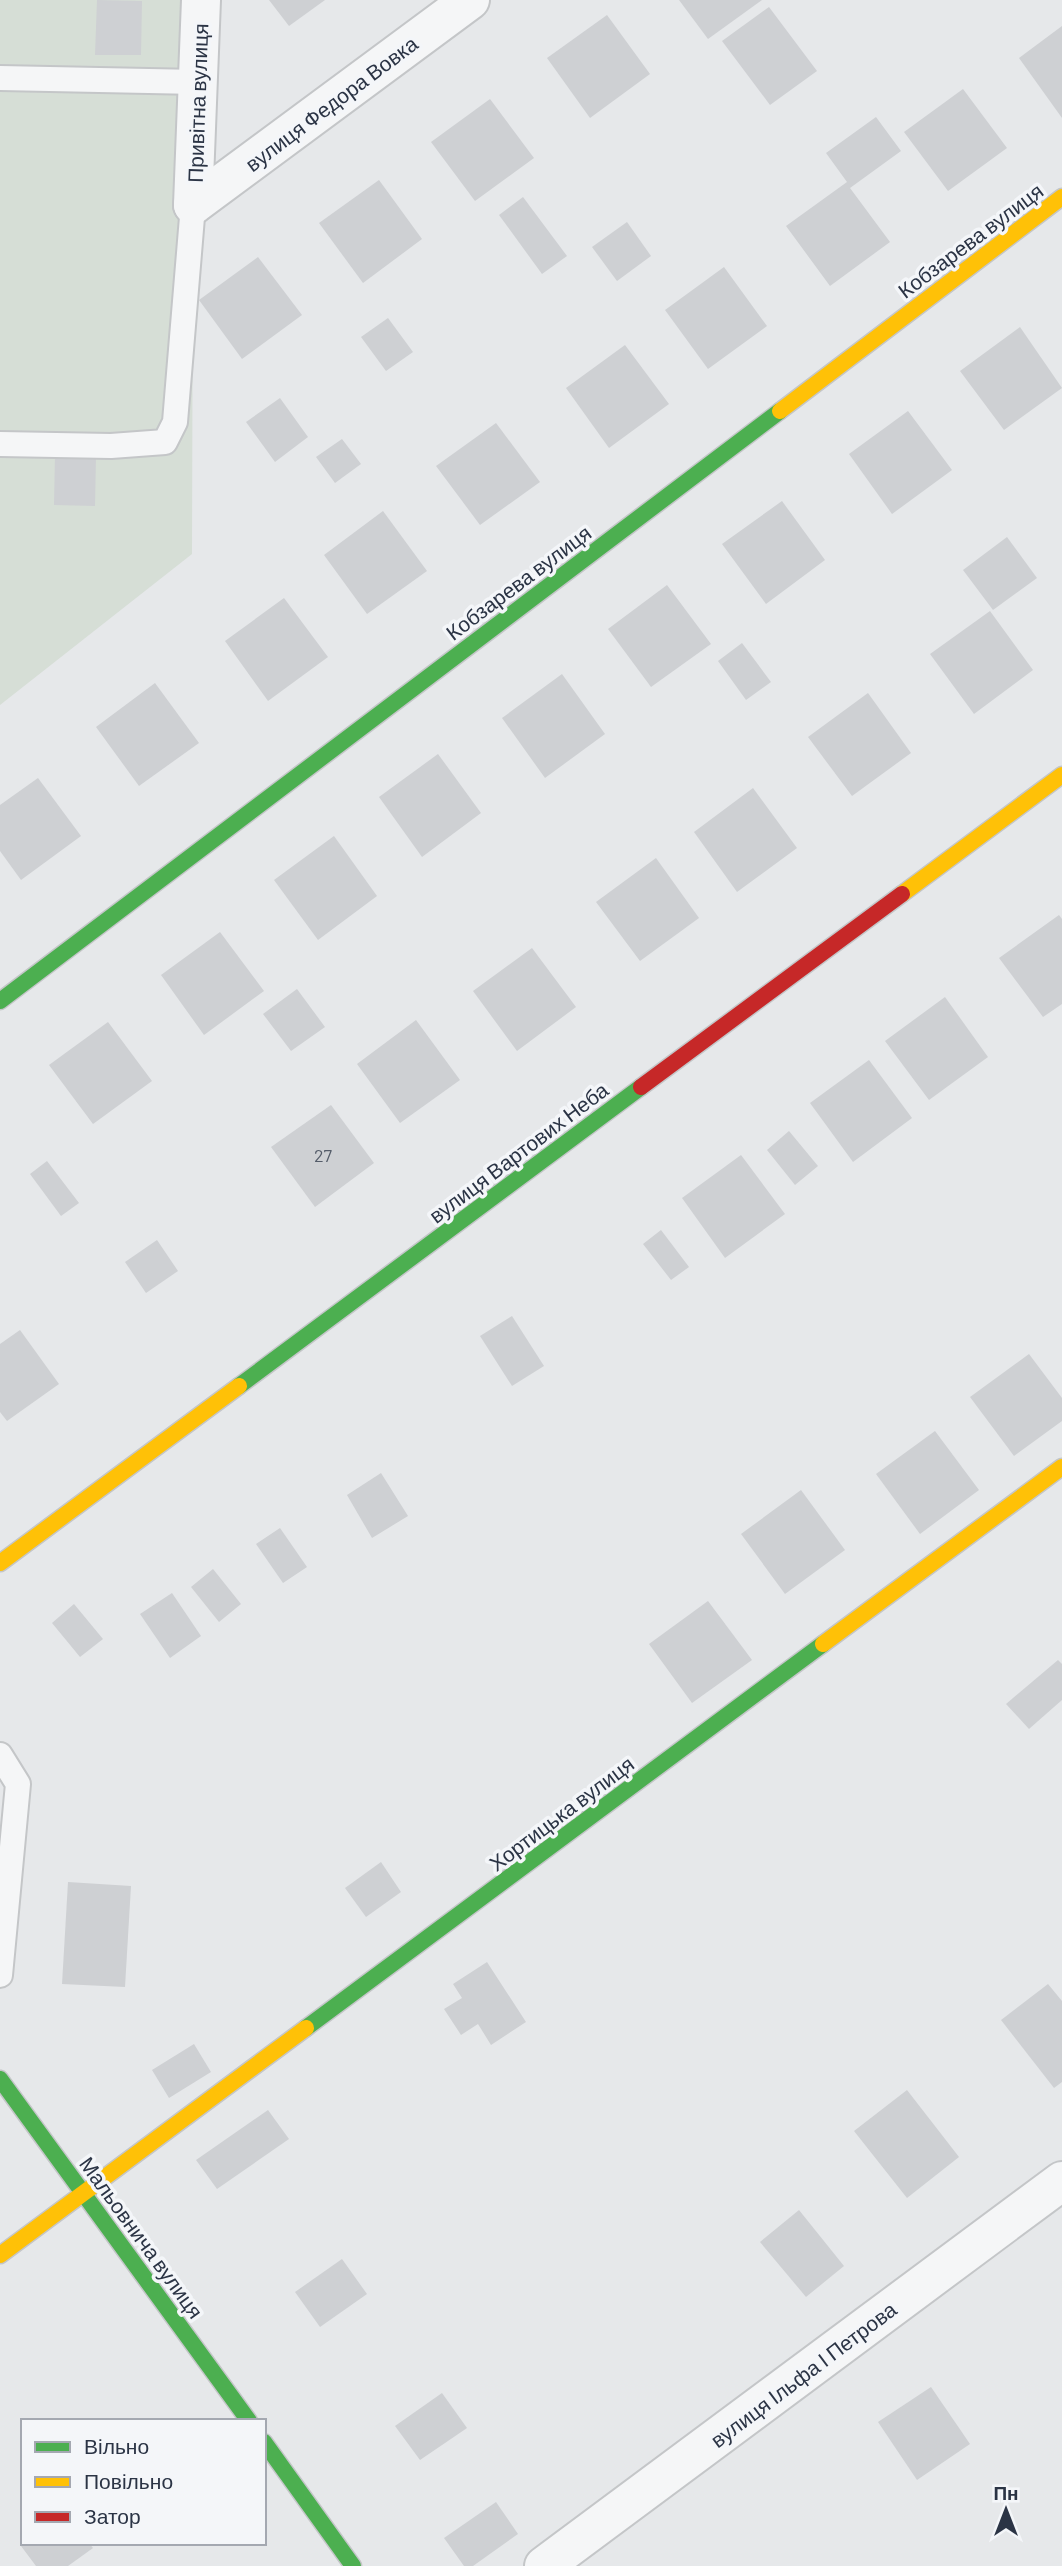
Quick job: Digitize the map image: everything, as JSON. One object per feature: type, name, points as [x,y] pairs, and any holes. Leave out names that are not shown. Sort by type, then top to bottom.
[{"type":"street","name":"Привітна вулиця","points":[[193,205],[201,0]]},
{"type":"street","name":"вулиця Федора Вовка","points":[[193,205],[470,0]]},
{"type":"street","name":"Кобзарева вулиця","points":[[0,1001],[1062,197]]},
{"type":"street","name":"вулиця Вартових Неба","points":[[0,1563],[1062,775]]},
{"type":"street","name":"Хортицька вулиця","points":[[0,2255],[1062,1467]]},
{"type":"street","name":"Мальовнича вулиця","points":[[0,2079],[248,2419]]},
{"type":"street","name":"вулиця Ільфа І Петрова","points":[[544,2566],[1062,2181]]},
{"type":"street","points":[[266,2445],[354,2566]]},
{"type":"lane","points":[[0,78],[198,82]]},
{"type":"lane","points":[[0,444],[111,446],[165,442],[175,422],[193,205]]},
{"type":"lane","points":[[0,1755],[18,1784],[0,1975]]},
{"type":"shaded area","points":[[0,0],[201,0],[193,205],[192,554],[0,705]]},
{"type":"building","points":[[97,0],[142,1],[141,55],[95,55]]},
{"type":"building","points":[[269,0],[325,0],[289,26]]},
{"type":"building","points":[[679,0],[762,0],[708,39]]},
{"type":"building","points":[[769,7],[817,71],[770,105],[722,41]]},
{"type":"building","points":[[607,15],[650,74],[590,118],[547,58]]},
{"type":"building","points":[[1062,26],[1062,118],[1019,58]]},
{"type":"building","points":[[963,89],[1007,148],[948,191],[904,132]]},
{"type":"building","points":[[490,99],[534,158],[475,201],[431,142]]},
{"type":"building","points":[[876,117],[901,151],[850,188],[890,242],[830,286],[786,226],[847,182],[826,153]]},
{"type":"building","points":[[379,180],[422,239],[363,283],[319,223]]},
{"type":"building","points":[[523,197],[567,256],[542,274],[499,215]]},
{"type":"building","points":[[627,222],[651,256],[617,281],[592,247]]},
{"type":"building","points":[[258,257],[302,315],[242,359],[199,300]]},
{"type":"building","points":[[724,267],[767,326],[708,369],[665,310]]},
{"type":"building","points":[[388,318],[413,352],[386,371],[361,337]]},
{"type":"building","points":[[1020,327],[1062,388],[1004,430],[960,371]]},
{"type":"building","points":[[625,345],[669,404],[609,448],[566,388]]},
{"type":"building","points":[[280,398],[308,437],[275,462],[246,422]]},
{"type":"building","points":[[908,411],[952,470],[892,514],[849,454]]},
{"type":"building","points":[[496,423],[540,482],[480,525],[436,466]]},
{"type":"building","points":[[342,439],[361,464],[335,483],[316,457]]},
{"type":"building","points":[[55,455],[96,456],[95,506],[54,505]]},
{"type":"building","points":[[782,501],[825,560],[766,604],[722,544]]},
{"type":"building","points":[[383,511],[427,571],[367,614],[324,555]]},
{"type":"building","points":[[1007,537],[1037,578],[993,610],[963,570]]},
{"type":"building","points":[[667,585],[711,644],[651,687],[608,629]]},
{"type":"building","points":[[284,598],[328,657],[268,701],[225,641]]},
{"type":"building","points":[[990,611],[1033,670],[974,714],[930,654]]},
{"type":"building","points":[[742,643],[771,682],[746,700],[718,661]]},
{"type":"building","points":[[562,674],[605,734],[545,778],[502,718]]},
{"type":"building","points":[[155,683],[199,743],[139,786],[96,727]]},
{"type":"building","points":[[868,693],[911,753],[852,796],[808,737]]},
{"type":"building","points":[[438,754],[481,813],[422,857],[379,797]]},
{"type":"building","points":[[38,778],[81,836],[21,880],[0,851],[0,805]]},
{"type":"building","points":[[753,788],[797,848],[737,892],[694,832]]},
{"type":"building","points":[[334,836],[377,896],[318,940],[274,880]]},
{"type":"building","points":[[656,858],[699,918],[640,961],[596,902]]},
{"type":"building","points":[[1059,915],[1062,919],[1062,1004],[1043,1017],[999,958]]},
{"type":"building","points":[[220,932],[264,991],[204,1035],[161,975]]},
{"type":"building","points":[[532,948],[576,1007],[517,1051],[473,991]]},
{"type":"building","points":[[297,989],[325,1027],[291,1051],[263,1014]]},
{"type":"building","points":[[945,997],[988,1057],[929,1100],[885,1041]]},
{"type":"building","points":[[416,1020],[460,1080],[400,1123],[357,1064]]},
{"type":"building","points":[[108,1022],[152,1081],[93,1124],[49,1065]]},
{"type":"building","points":[[869,1060],[912,1118],[853,1162],[810,1103]]},
{"type":"building","points":[[331,1105],[374,1163],[315,1207],[271,1147]]},
{"type":"building","points":[[789,1131],[818,1166],[795,1185],[767,1150]]},
{"type":"building","points":[[741,1155],[785,1214],[725,1258],[682,1198]]},
{"type":"building","points":[[47,1161],[79,1203],[61,1216],[30,1174]]},
{"type":"building","points":[[661,1230],[689,1267],[671,1280],[643,1244]]},
{"type":"building","points":[[157,1240],[178,1271],[146,1293],[125,1262]]},
{"type":"building","points":[[512,1316],[544,1366],[512,1386],[480,1336]]},
{"type":"building","points":[[20,1330],[59,1384],[7,1421],[0,1412],[0,1344]]},
{"type":"building","points":[[1029,1354],[1062,1398],[1062,1421],[1014,1456],[970,1397]]},
{"type":"building","points":[[935,1431],[979,1490],[920,1534],[876,1474]]},
{"type":"building","points":[[381,1473],[408,1516],[372,1538],[347,1495]]},
{"type":"building","points":[[801,1490],[845,1550],[785,1594],[741,1534]]},
{"type":"building","points":[[280,1528],[307,1567],[283,1583],[256,1544]]},
{"type":"building","points":[[213,1569],[241,1604],[219,1622],[191,1587]]},
{"type":"building","points":[[172,1593],[201,1636],[170,1658],[140,1614]]},
{"type":"building","points":[[708,1601],[752,1660],[692,1703],[649,1644]]},
{"type":"building","points":[[74,1604],[103,1639],[80,1657],[52,1623]]},
{"type":"building","points":[[1058,1660],[1062,1664],[1062,1700],[1029,1729],[1006,1704]]},
{"type":"building","points":[[381,1862],[401,1892],[366,1917],[345,1888]]},
{"type":"building","points":[[68,1882],[131,1886],[125,1987],[62,1984]]},
{"type":"building","points":[[487,1962],[526,2022],[491,2045],[478,2024],[461,2035],[444,2009],[462,1998],[453,1984]]},
{"type":"building","points":[[1048,1984],[1062,2001],[1062,2082],[1054,2088],[1001,2020]]},
{"type":"building","points":[[194,2044],[211,2072],[169,2098],[152,2070]]},
{"type":"building","points":[[907,2090],[959,2157],[907,2198],[854,2131]]},
{"type":"building","points":[[268,2110],[289,2139],[217,2189],[196,2160]]},
{"type":"building","points":[[799,2210],[844,2266],[806,2297],[760,2242]]},
{"type":"building","points":[[342,2259],[367,2294],[320,2327],[295,2292]]},
{"type":"building","points":[[931,2387],[970,2444],[917,2480],[878,2422]]},
{"type":"building","points":[[442,2393],[467,2428],[420,2460],[395,2426]]},
{"type":"building","points":[[496,2502],[518,2534],[473,2566],[464,2566],[444,2538]]},
{"type":"building","points":[[91,2545],[93,2548],[68,2566],[36,2566],[21,2546]]},
{"type":"traffic: fast","points":[[0,1001],[780,411]]},
{"type":"traffic: fast","points":[[239,1386],[641,1087]]},
{"type":"traffic: fast","points":[[306,2028],[823,1644]]},
{"type":"traffic: fast","points":[[0,2079],[248,2419]]},
{"type":"traffic: fast","points":[[266,2445],[353,2566]]},
{"type":"traffic: slow","points":[[780,411],[1062,197]]},
{"type":"traffic: slow","points":[[902,894],[1062,775]]},
{"type":"traffic: slow","points":[[0,1563],[239,1386]]},
{"type":"traffic: slow","points":[[823,1644],[1062,1467]]},
{"type":"traffic: slow","points":[[0,2255],[306,2028]]},
{"type":"traffic: jam","points":[[641,1087],[902,894]]}]
